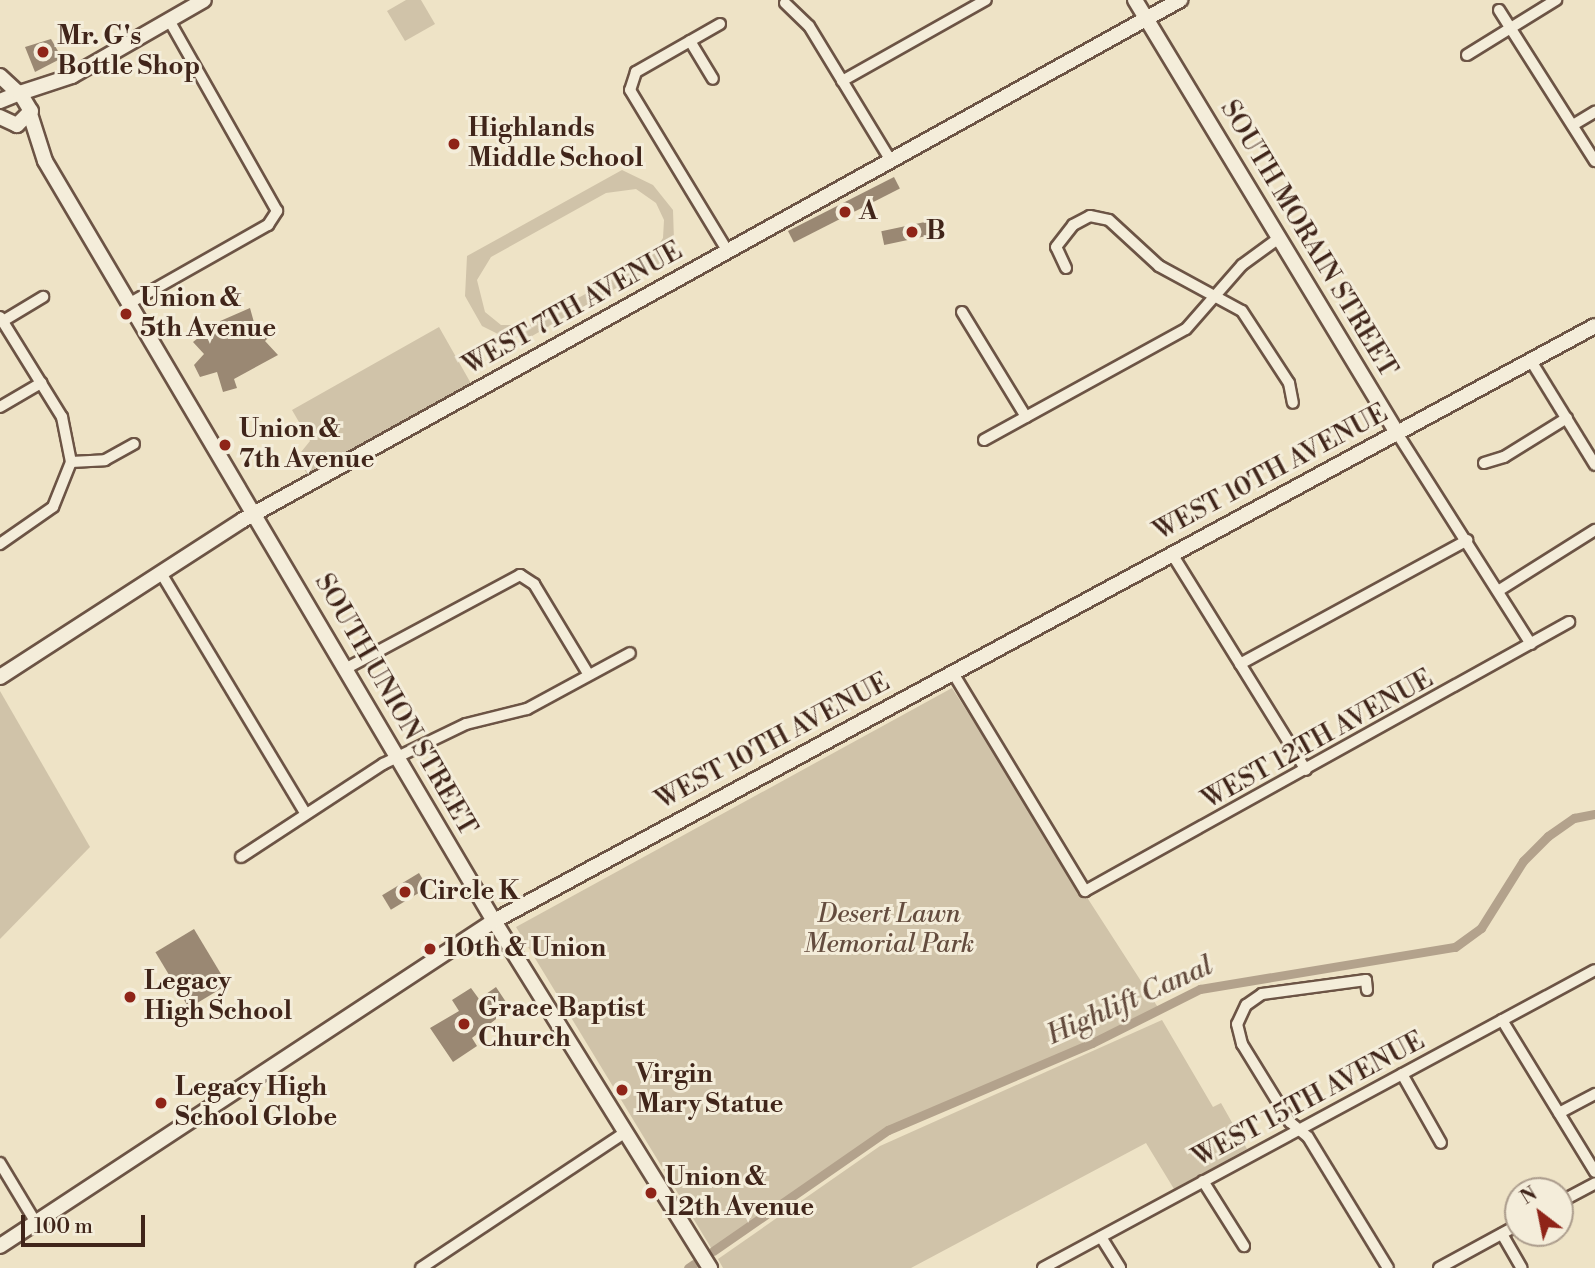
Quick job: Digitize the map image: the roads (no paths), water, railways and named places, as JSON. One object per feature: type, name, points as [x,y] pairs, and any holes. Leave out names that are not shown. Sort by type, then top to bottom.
[{"type":"main road","points":[[5,123],[31,113],[72,76],[204,0]]},
{"type":"main road","name":"SOUTH MORAIN STREET","points":[[1135,0],[1397,433]]},
{"type":"main road","name":"WEST 7TH AVENUE","points":[[0,677],[254,514],[1180,0]]},
{"type":"main road","points":[[0,76],[18,92]]},
{"type":"main road","points":[[0,101],[18,92],[72,76]]},
{"type":"main road","name":"SOUTH UNION STREET","points":[[18,92],[31,113],[45,162]]},
{"type":"main road","name":"SOUTH UNION STREET","points":[[5,123],[45,162],[494,921],[710,1268]]},
{"type":"main road","name":"WEST 10TH AVENUE","points":[[0,1247],[494,921],[1595,326]]},
{"type":"street","points":[[842,81],[986,0]]},
{"type":"street","points":[[1467,55],[1556,0]]},
{"type":"street","points":[[785,3],[809,26],[891,161]]},
{"type":"street","points":[[1500,10],[1595,161]]},
{"type":"street","points":[[130,303],[268,225],[276,215],[275,200],[169,20]]},
{"type":"street","points":[[720,24],[636,72],[630,84],[632,96],[727,250]]},
{"type":"street","points":[[690,41],[713,79]]},
{"type":"street","points":[[1573,125],[1595,111]]},
{"type":"street","points":[[1066,268],[1056,252],[1058,242],[1079,221],[1102,216],[1168,272],[1218,295],[1253,326],[1289,383],[1293,403]]},
{"type":"street","points":[[984,440],[1186,329],[1242,265],[1279,238]]},
{"type":"street","points":[[0,544],[53,507],[68,482],[71,461],[67,428],[1,319],[43,297]]},
{"type":"street","points":[[962,312],[1026,417]]},
{"type":"street","points":[[1531,360],[1595,465]]},
{"type":"street","points":[[0,407],[41,383]]},
{"type":"street","points":[[1484,463],[1504,457],[1567,418]]},
{"type":"street","name":"SOUTH MORAIN STREET","points":[[1397,433],[1531,644]]},
{"type":"street","points":[[71,461],[105,460],[134,444]]},
{"type":"street","points":[[1498,591],[1595,530]]},
{"type":"street","points":[[1240,664],[1467,540]]},
{"type":"street","points":[[1172,554],[1306,771]]},
{"type":"street","points":[[161,573],[306,814]]},
{"type":"street","points":[[345,669],[509,577],[524,576],[534,584],[589,675]]},
{"type":"street","name":"WEST 12TH AVENUE","points":[[953,673],[1085,891],[1306,771],[1569,622]]},
{"type":"street","points":[[241,857],[399,758],[466,724],[527,709],[630,653]]},
{"type":"street","name":"WEST 15TH AVENUE","points":[[1043,1268],[1595,970]]},
{"type":"street","points":[[1367,990],[1366,981],[1267,992],[1241,1011],[1237,1024],[1242,1044],[1388,1268]]},
{"type":"street","points":[[1502,1020],[1595,1172]]},
{"type":"street","points":[[1402,1074],[1441,1143]]},
{"type":"street","points":[[1559,1114],[1595,1094]]},
{"type":"street","points":[[421,1268],[626,1132]]},
{"type":"street","points":[[0,1163],[36,1223]]},
{"type":"street","points":[[1203,1181],[1244,1246]]},
{"type":"street","points":[[1574,1194],[1595,1183]]},
{"type":"street","points":[[1439,1268],[1502,1234],[1522,1268]]},
{"type":"street","points":[[1101,1237],[1120,1268]]},
{"type":"waterway","name":"Highlift Canal","points":[[713,1251],[888,1130],[1092,1043],[1200,989],[1455,947],[1481,928],[1523,861],[1548,836],[1574,818],[1595,814]]},
{"type":"waterway","name":"Highlift Canal","points":[[688,1268],[694,1264]]},
{"type":"place","name":"Mr. G's Bottle Shop","points":[[43,52]]},
{"type":"place","name":"Highlands Middle School","points":[[454,144]]},
{"type":"place","name":"A","points":[[845,212]]},
{"type":"place","name":"B","points":[[912,232]]},
{"type":"place","name":"Union & 5th Avenue","points":[[126,314]]},
{"type":"place","name":"Union & 7th Avenue","points":[[225,445]]},
{"type":"place","name":"Circle K","points":[[405,892]]},
{"type":"place","name":"10th & Union","points":[[430,949]]},
{"type":"place","name":"Legacy High School","points":[[130,997]]},
{"type":"place","name":"Grace Baptist Church","points":[[464,1024]]},
{"type":"place","name":"Virgin Mary Statue","points":[[622,1090]]},
{"type":"place","name":"Legacy High School Globe","points":[[161,1103]]},
{"type":"place","name":"Union & 12th Avenue","points":[[651,1193]]},
{"type":"park label","name":"Desert Lawn Memorial Park","points":[[889,930]]}]
